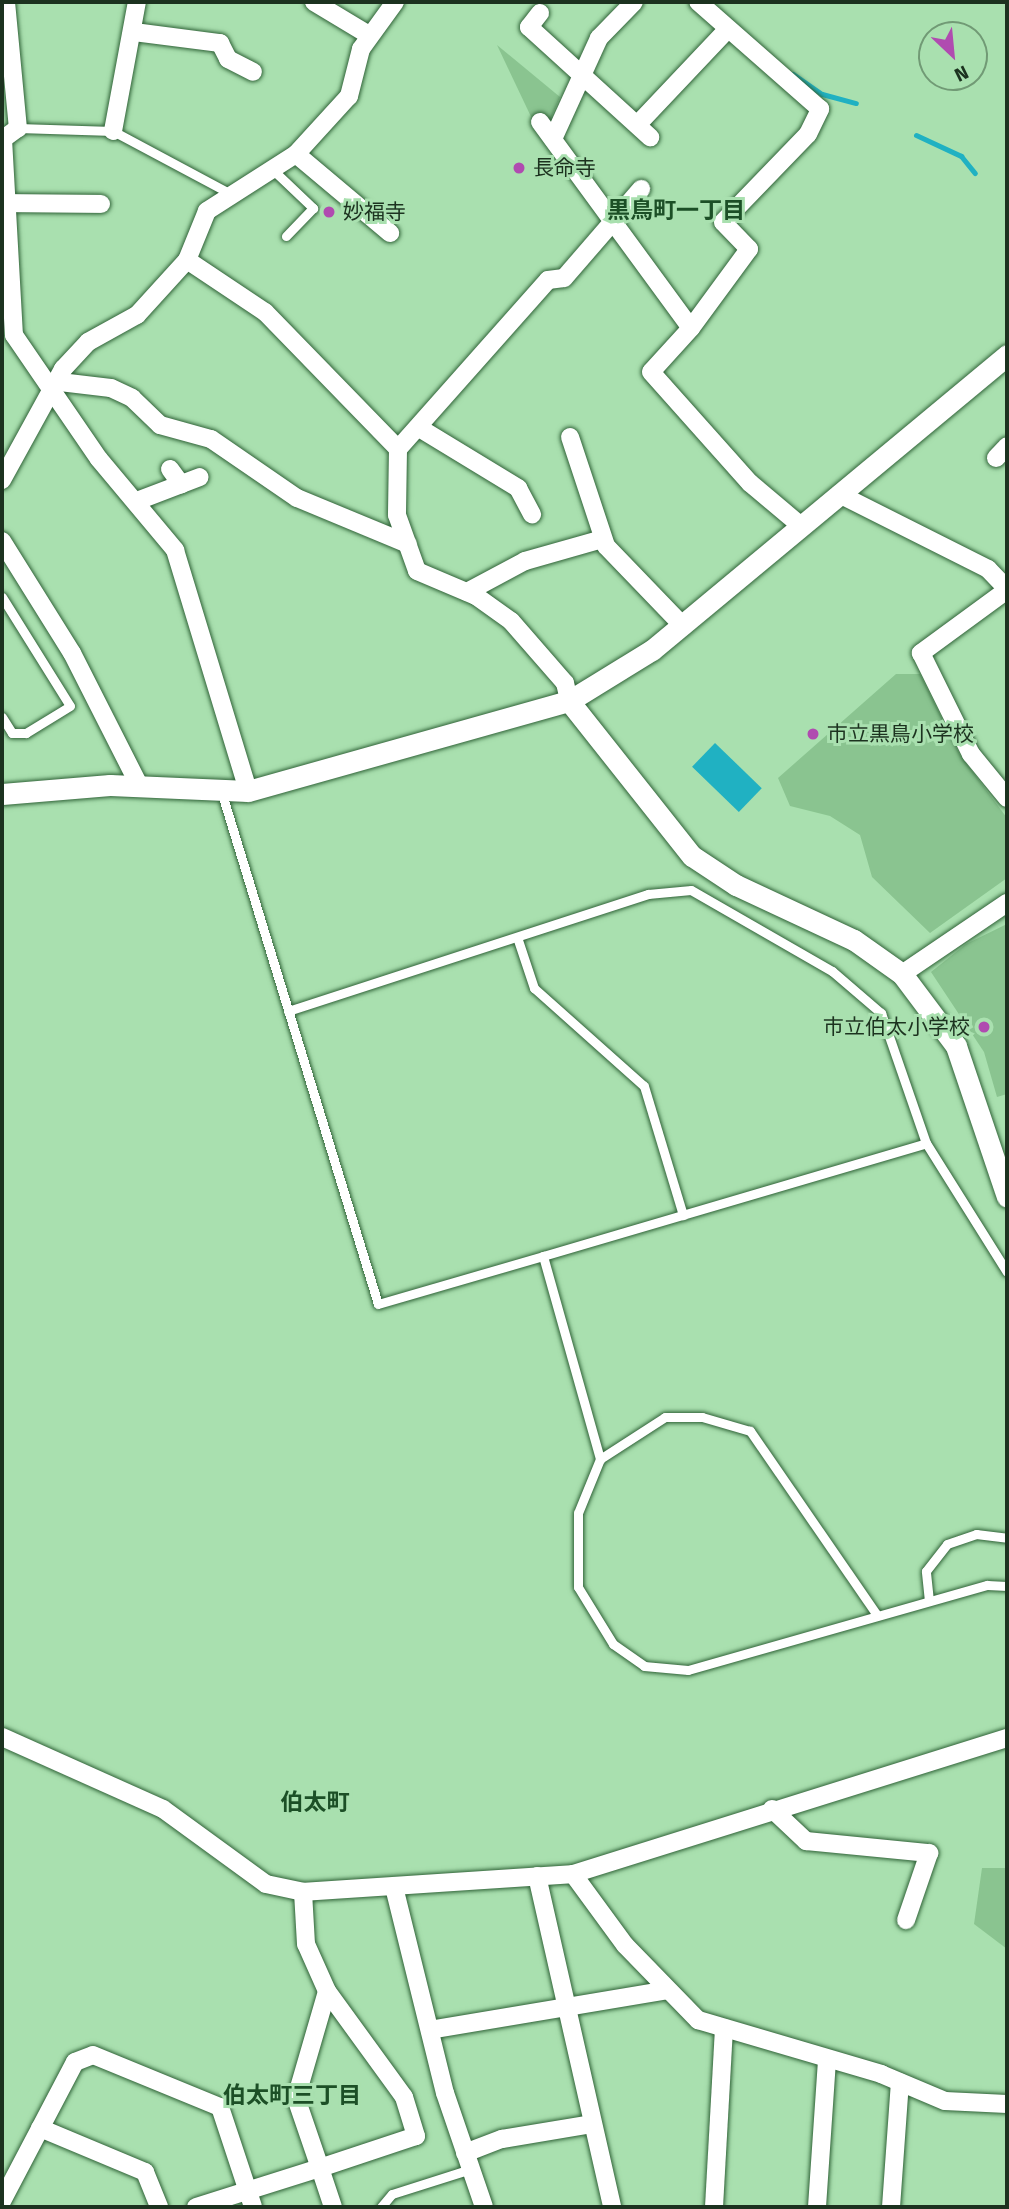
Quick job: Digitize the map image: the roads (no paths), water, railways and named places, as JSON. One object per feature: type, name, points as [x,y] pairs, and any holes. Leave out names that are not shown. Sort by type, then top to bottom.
[{"type":"street","points":[[6,2],[18,128]]},
{"type":"street","points":[[113,131],[134,32],[137,2]]},
{"type":"street","points":[[314,2],[369,35]]},
{"type":"street","points":[[2,480],[52,389],[88,342],[136,315],[187,260],[207,211],[296,154],[349,96],[369,35],[395,2]]},
{"type":"street","points":[[698,2],[726,31],[820,109],[808,134],[723,222],[749,249],[691,328],[651,372],[675,406],[729,441],[750,483],[801,526]]},
{"type":"street","points":[[553,139],[580,71],[599,37],[624,5]]},
{"type":"street","points":[[540,13],[529,27],[644,130],[726,31]]},
{"type":"street","points":[[134,32],[220,43],[228,59],[253,72]]},
{"type":"street","points":[[2,103],[18,128]]},
{"type":"street","points":[[540,122],[611,224],[691,328]]},
{"type":"street","points":[[18,128],[2,139],[14,335],[99,459],[137,501],[175,550],[248,791]]},
{"type":"street","points":[[296,154],[390,233]]},
{"type":"street","points":[[398,449],[421,429],[548,280],[564,278],[641,189]]},
{"type":"street","points":[[6,203],[101,204]]},
{"type":"street","points":[[187,260],[265,312],[398,449],[397,515],[418,571],[467,592],[511,621],[546,657],[565,683],[569,701],[692,856],[736,885],[854,940],[902,974],[956,1046],[1007,1197]]},
{"type":"street","points":[[2,794],[139,785],[222,794],[248,791],[569,701],[682,625],[1007,355]]},
{"type":"street","points":[[52,389],[60,382],[111,388],[132,398],[160,425],[211,439],[297,498],[408,544]]},
{"type":"street","points":[[421,429],[518,488],[532,514]]},
{"type":"street","points":[[570,438],[593,477],[603,539],[682,625]]},
{"type":"street","points":[[170,469],[181,484]]},
{"type":"street","points":[[137,501],[200,477]]},
{"type":"street","points":[[839,494],[988,569],[1007,589],[921,653],[971,754],[1007,798]]},
{"type":"street","points":[[467,592],[525,561],[603,539]]},
{"type":"street","points":[[2,541],[72,653],[139,785]]},
{"type":"street","points":[[902,974],[1007,903]]},
{"type":"street","points":[[2,1737],[163,1809],[266,1884],[303,1892],[573,1874],[772,1809],[1007,1738]]},
{"type":"street","points":[[772,1809],[807,1841],[929,1853],[906,1920]]},
{"type":"street","points":[[573,1874],[625,1945],[698,2021],[900,2082],[945,2101],[1007,2104]]},
{"type":"street","points":[[537,1876],[612,2207]]},
{"type":"street","points":[[394,1886],[430,2030],[484,2207]]},
{"type":"street","points":[[196,2207],[250,2199],[320,2168],[416,2136],[404,2097],[327,1991],[306,1944],[303,1892]]},
{"type":"street","points":[[430,2030],[668,1990]]},
{"type":"street","points":[[327,1991],[296,2098],[332,2207]]},
{"type":"street","points":[[714,2207],[724,2028]]},
{"type":"street","points":[[18,2207],[2,2201],[75,2062],[93,2055],[220,2107],[250,2199]]},
{"type":"street","points":[[817,2207],[827,2060]]},
{"type":"street","points":[[891,2207],[900,2082]]},
{"type":"street","points":[[468,2161],[502,2139],[593,2124]]},
{"type":"street","points":[[40,2128],[145,2172],[159,2207]]},
{"type":"lane","points":[[18,128],[113,131],[234,196]]},
{"type":"lane","points":[[272,169],[313,208],[286,236]]},
{"type":"lane","points":[[2,597],[70,706],[26,733],[12,733],[2,717]]},
{"type":"lane","points":[[222,794],[378,1304],[926,1143]]},
{"type":"lane","points":[[288,1011],[518,940],[666,888],[691,890],[832,971],[881,1013],[926,1143],[1007,1272]]},
{"type":"lane","points":[[518,940],[534,988],[643,1086],[683,1215]]},
{"type":"lane","points":[[543,1256],[600,1459]]},
{"type":"lane","points":[[877,1615],[750,1432],[702,1418],[665,1417],[600,1459],[578,1513],[578,1587],[613,1644],[644,1666],[688,1670],[987,1585],[1007,1586]]},
{"type":"lane","points":[[929,1601],[926,1571],[947,1544],[976,1534],[1007,1538]]},
{"type":"lane","points":[[381,2207],[391,2194],[468,2161]]},
{"type":"water","points":[[715,743],[762,788],[739,812],[692,767]]},
{"type":"waterway","points":[[793,74],[822,94],[856,103]]},
{"type":"waterway","points":[[916,135],[961,156],[975,173]]},
{"type":"place","name":"長命寺","points":[[519,168]]},
{"type":"place","name":"妙福寺","points":[[329,212]]},
{"type":"place","name":"市立黒鳥小学校","points":[[813,734]]},
{"type":"place","name":"市立伯太小学校","points":[[984,1027]]},
{"type":"district","name":"黒鳥町一丁目","points":[[676,210]]},
{"type":"district","name":"伯太町","points":[[315,1802]]},
{"type":"district","name":"伯太町三丁目","points":[[292,2095]]}]
